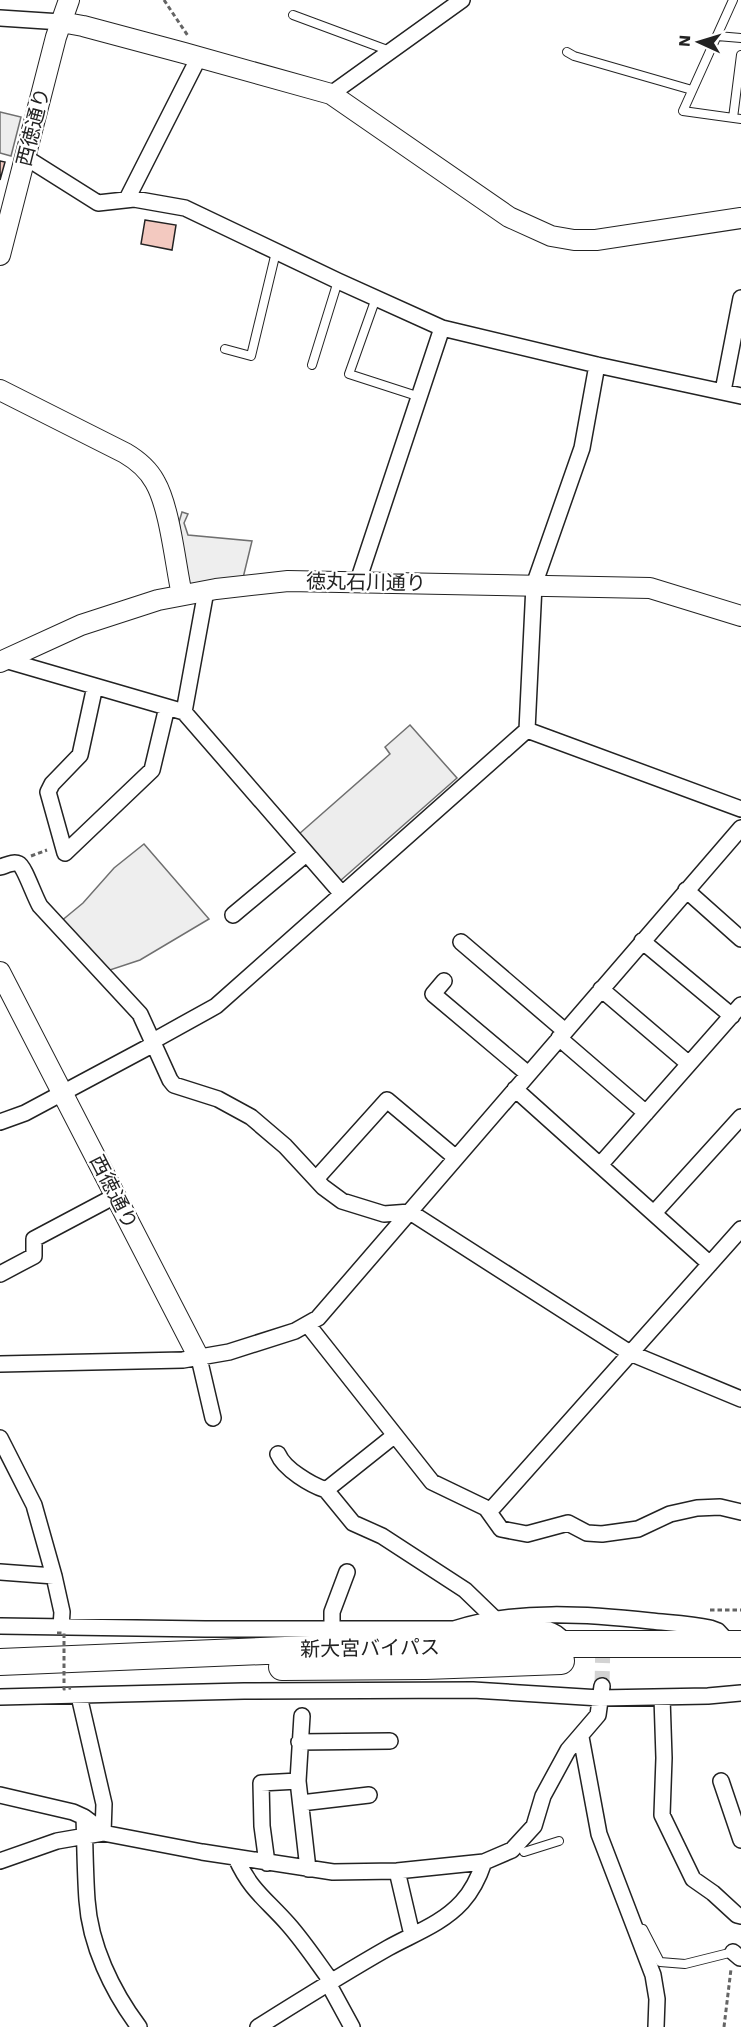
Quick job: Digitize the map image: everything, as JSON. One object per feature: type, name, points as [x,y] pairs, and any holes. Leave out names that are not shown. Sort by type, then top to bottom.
[{"type":"highway","name":"新大宮バイパス","points":[[0,1662],[335,1648],[566,1644],[738,1649]]},
{"type":"highway","name":"新大宮バイパス","points":[[0,1677],[197,1668],[425,1666],[558,1661],[738,1649]]},
{"type":"street","name":"西徳通り","points":[[0,255],[56,37],[69,0]]},
{"type":"street","points":[[331,94],[462,0]]},
{"type":"street","points":[[0,18],[62,22],[83,26],[331,94],[509,217],[552,236],[574,240],[596,240],[741,218]]},
{"type":"street","points":[[127,199],[192,55]]},
{"type":"street","points":[[25,157],[98,203],[127,199],[185,208],[442,328],[741,396]]},
{"type":"street","points":[[723,391],[741,298]]},
{"type":"street","points":[[358,581],[442,328]]},
{"type":"street","points":[[0,1122],[25,1113],[216,1006],[527,730],[534,585],[582,448],[597,365]]},
{"type":"street","points":[[0,390],[125,453],[145,468],[155,481],[164,506],[182,595]]},
{"type":"street","name":"徳丸石川通り","points":[[3,661],[81,625],[127,609],[182,595],[288,581],[651,588],[741,616]]},
{"type":"street","points":[[184,712],[206,591]]},
{"type":"street","points":[[3,661],[184,712],[342,894]]},
{"type":"street","points":[[95,686],[80,754],[52,784],[48,792],[57,847],[65,853],[152,770],[167,707]]},
{"type":"street","points":[[527,730],[741,809]]},
{"type":"street","points":[[0,1364],[166,1361],[199,1358],[229,1352],[296,1331],[318,1318],[741,828]]},
{"type":"street","points":[[233,915],[306,854]]},
{"type":"street","points":[[0,867],[24,861],[24,869],[33,896],[140,1014],[170,1080],[174,1084],[219,1099],[251,1117],[342,1201],[384,1214],[410,1212],[630,1353],[741,1399]]},
{"type":"street","points":[[686,890],[741,939]]},
{"type":"street","points":[[600,1165],[736,1010],[642,941]]},
{"type":"street","points":[[461,942],[646,1113]]},
{"type":"street","name":"西徳通り","points":[[0,972],[199,1358],[213,1418]]},
{"type":"street","points":[[444,981],[434,994],[528,1074]]},
{"type":"street","points":[[601,989],[689,1064]]},
{"type":"street","points":[[515,1089],[710,1264]]},
{"type":"street","points":[[316,1179],[387,1100],[456,1158]]},
{"type":"street","points":[[654,1213],[741,1117]]},
{"type":"street","points":[[0,1274],[34,1256],[33,1239],[115,1196]]},
{"type":"street","points":[[489,1512],[741,1229]]},
{"type":"street","points":[[308,1324],[432,1482],[486,1508],[501,1529],[527,1534],[568,1523],[587,1533],[638,1529],[670,1514],[697,1508],[720,1507],[741,1512]]},
{"type":"street","points":[[326,1490],[395,1435]]},
{"type":"street","points":[[0,1438],[34,1505],[62,1612],[59,1630]]},
{"type":"street","points":[[278,1454],[281,1461],[313,1486],[326,1490],[353,1523],[382,1536],[465,1590],[495,1619]]},
{"type":"street","points":[[0,1572],[54,1576]]},
{"type":"street","points":[[332,1628],[332,1612],[347,1572]]},
{"type":"street","points":[[454,1629],[479,1621],[495,1619],[568,1615],[599,1616],[710,1628],[718,1631],[738,1649]]},
{"type":"street","points":[[599,1616],[603,1633]]},
{"type":"street","points":[[0,1626],[59,1630],[542,1629],[561,1636],[566,1644]]},
{"type":"street","points":[[0,1697],[75,1692],[244,1691],[473,1690],[601,1692],[662,1697],[741,1693]]},
{"type":"street","points":[[75,1692],[104,1804],[103,1833]]},
{"type":"street","points":[[0,1861],[57,1841],[103,1833],[236,1858],[333,1872],[397,1871],[484,1863],[510,1854],[534,1826],[543,1796],[568,1750],[598,1715],[601,1692]]},
{"type":"street","points":[[662,1697],[664,1758],[662,1815],[693,1879],[713,1893],[736,1915],[741,1916]]},
{"type":"street","points":[[302,1716],[298,1781],[308,1869]]},
{"type":"street","points":[[581,1737],[599,1834],[653,1975],[657,1999],[656,2027]]},
{"type":"street","points":[[299,1742],[390,1741]]},
{"type":"street","points":[[267,1863],[262,1826],[261,1783],[298,1781]]},
{"type":"street","points":[[721,1781],[741,1840]]},
{"type":"street","points":[[0,1795],[73,1812],[84,1817],[103,1833]]},
{"type":"street","points":[[301,1803],[369,1795]]},
{"type":"street","points":[[84,1817],[87,1902],[96,1942],[105,1969],[139,2027]]},
{"type":"street","points":[[236,1858],[256,1893],[288,1924],[329,1982],[352,2027]]},
{"type":"street","points":[[258,2027],[329,1982],[435,1924],[462,1903],[477,1883],[484,1863]]},
{"type":"street","points":[[397,1871],[412,1935]]},
{"type":"lane","points":[[731,1],[683,111],[737,118],[741,55]]},
{"type":"lane","points":[[293,15],[391,51]]},
{"type":"lane","points":[[717,36],[741,38]]},
{"type":"lane","points":[[567,52],[692,90]]},
{"type":"lane","points":[[225,349],[251,356],[276,252]]},
{"type":"lane","points":[[312,365],[338,281]]},
{"type":"lane","points":[[376,298],[349,374],[420,397]]},
{"type":"lane","points":[[524,1852],[559,1841]]},
{"type":"lane","points":[[636,1927],[643,1929],[660,1962],[685,1964],[736,1955]]},
{"type":"path","points":[[164,0],[188,37],[192,55]]},
{"type":"path","points":[[24,861],[57,847]]},
{"type":"path","points":[[59,1630],[64,1633],[64,1689],[75,1692]]},
{"type":"path","points":[[724,2027],[736,1955]]},
{"type":"shaded area","points":[[0,112],[21,117],[11,156],[0,153]]},
{"type":"shaded area","points":[[182,512],[188,514],[184,523],[188,535],[252,541],[243,578],[189,585],[179,522]]},
{"type":"shaded area","points":[[410,725],[457,778],[340,881],[299,834],[390,754],[385,747]]},
{"type":"shaded area","points":[[144,844],[209,919],[140,960],[107,971],[60,922],[83,903],[114,868]]},
{"type":"building","points":[[0,161],[5,162],[0,180]]},
{"type":"building","points":[[145,220],[176,225],[172,250],[141,244]]},
{"type":"tunnel","points":[[602,1686],[603,1639]]}]
